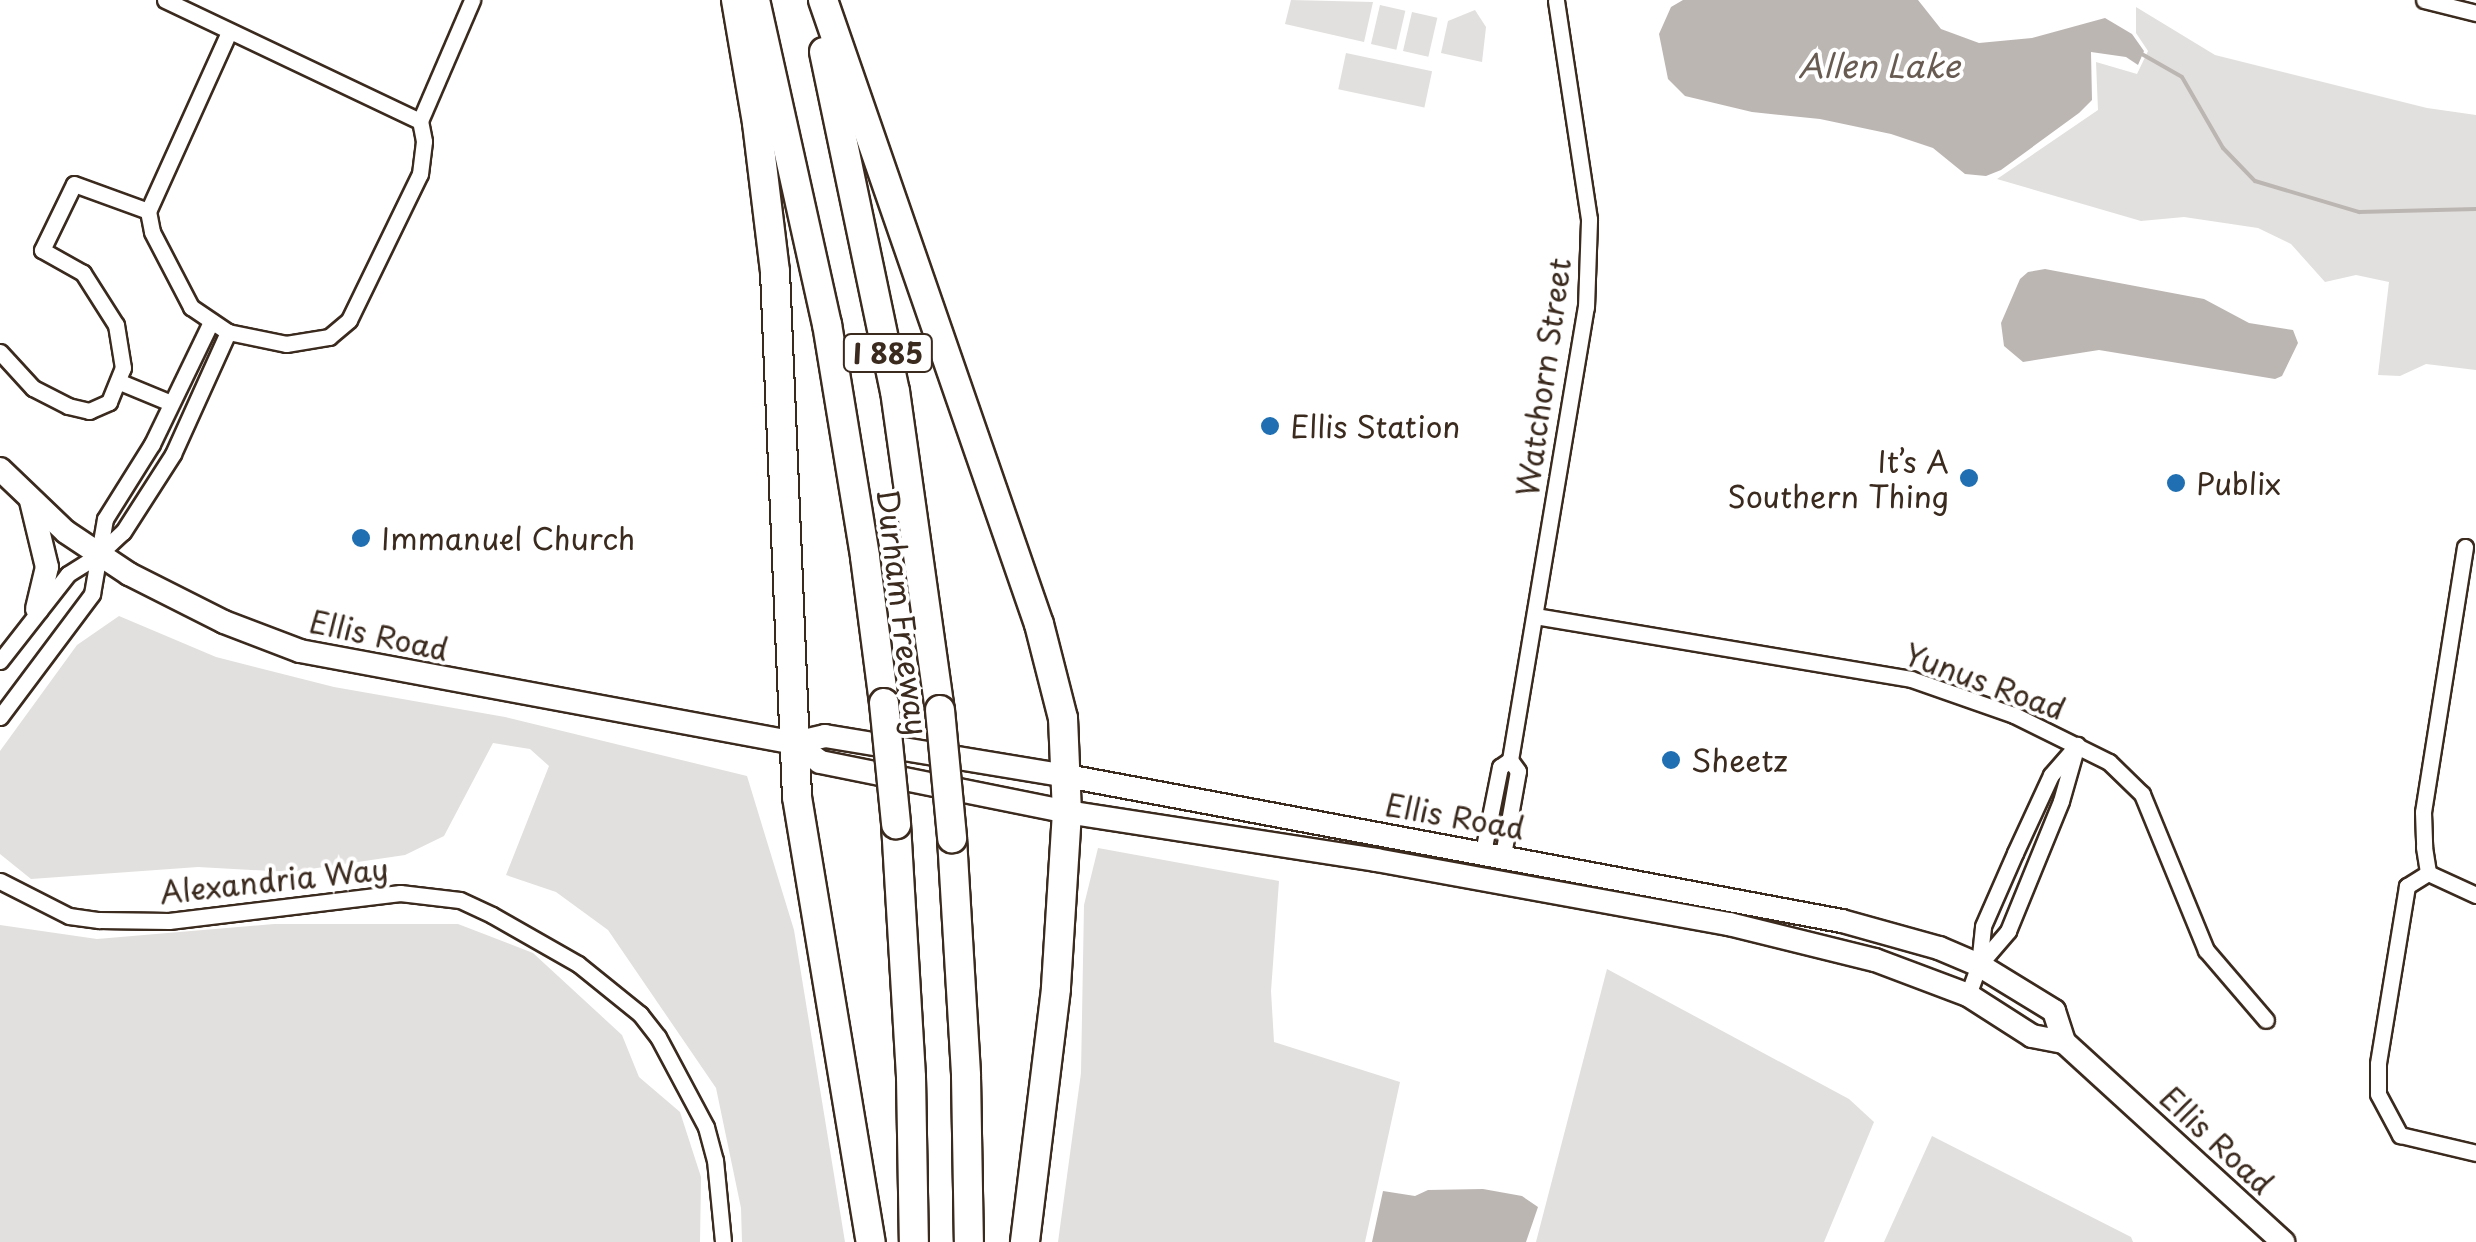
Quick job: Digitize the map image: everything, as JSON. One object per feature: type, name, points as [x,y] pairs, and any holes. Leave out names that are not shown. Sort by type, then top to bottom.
[{"type":"highway","points":[[736,0],[757,123],[775,272],[800,824],[872,1242]]},
{"type":"highway","name":"Durham Freeway","points":[[755,0],[830,343],[884,702],[896,824],[911,1077],[914,1242]]},
{"type":"highway","name":"Durham Freeway","points":[[812,0],[849,157],[895,391],[940,710],[966,1076],[969,1242]]},
{"type":"highway","points":[[823,0],[1040,624],[1064,718],[1068,812],[1052,1028],[1025,1242]]},
{"type":"main road","name":"Ellis Road","points":[[0,469],[30,501],[98,555],[224,622],[325,658],[795,743],[825,736],[1068,776],[1638,880],[1886,931],[1980,965],[2054,1010],[2064,1042],[2282,1242]]},
{"type":"main road","points":[[30,501],[47,567],[38,610]]},
{"type":"main road","name":"Ellis Road","points":[[795,743],[820,762],[1068,812],[1376,860],[1832,946],[1968,995],[2032,1036],[2064,1042]]},
{"type":"main road","points":[[1376,860],[1395,854],[1479,864],[1493,854]]},
{"type":"main road","points":[[1488,882],[1513,878],[1623,890],[1638,880]]},
{"type":"street","points":[[165,0],[187,5],[229,32],[420,121]]},
{"type":"street","points":[[229,32],[148,211],[152,232],[186,298],[228,332],[286,344],[329,337],[349,320],[420,174],[424,141],[420,121],[472,0]]},
{"type":"street","name":"Watchorn Street","points":[[1493,854],[1518,771],[1510,760],[1590,263],[1581,147],[1556,0]]},
{"type":"street","points":[[2424,0],[2476,12]]},
{"type":"street","points":[[0,352],[33,388],[81,411],[108,402],[120,382],[123,357],[116,325],[83,273],[42,250],[74,184],[148,211]]},
{"type":"street","points":[[0,717],[92,594],[105,519],[171,403],[211,322]]},
{"type":"street","points":[[2,656],[68,574],[98,555],[123,532],[172,454],[228,332]]},
{"type":"street","points":[[120,382],[171,403]]},
{"type":"street","points":[[2428,874],[2424,812],[2466,547]]},
{"type":"street","name":"Yunus Road","points":[[1535,616],[1912,679],[2014,715],[2110,762],[2142,794],[2206,950],[2266,1020]]},
{"type":"street","points":[[1980,965],[2008,931],[2061,801],[2077,744]]},
{"type":"street","points":[[1968,995],[1980,965],[1983,926],[2050,775],[2077,744]]},
{"type":"street","points":[[2428,874],[2476,894]]},
{"type":"street","points":[[2428,874],[2408,886],[2378,1064],[2378,1094],[2400,1135],[2476,1152]]},
{"type":"street","name":"Alexandria Way","points":[[0,881],[69,916],[99,920],[170,921],[400,894],[460,900],[492,915],[578,964],[640,1014],[658,1037],[706,1127],[715,1160],[722,1242]]},
{"type":"shaded area","points":[[1291,0],[1373,2],[1364,42],[1285,24]]},
{"type":"shaded area","points":[[1380,5],[1405,11],[1396,50],[1371,44]]},
{"type":"shaded area","points":[[2136,7],[2215,55],[2427,108],[2476,115],[2476,370],[2426,364],[2400,376],[2378,375],[2389,282],[2356,275],[2325,282],[2291,244],[2258,228],[2184,217],[2141,221],[1997,179],[2098,110],[2096,62],[2137,74],[2148,51],[2136,33]]},
{"type":"shaded area","points":[[1475,10],[1486,27],[1482,62],[1441,53],[1448,21]]},
{"type":"shaded area","points":[[1412,12],[1437,18],[1428,57],[1403,51]]},
{"type":"shaded area","points":[[1346,53],[1432,71],[1424,107],[1338,89]]},
{"type":"shaded area","points":[[119,616],[216,657],[334,687],[505,717],[747,776],[794,930],[845,1242],[742,1242],[741,1208],[716,1088],[608,930],[556,892],[506,875],[549,766],[530,749],[493,743],[444,836],[405,855],[290,872],[198,867],[31,879],[0,854],[0,751],[77,645]]},
{"type":"shaded area","points":[[1098,848],[1279,881],[1271,991],[1274,1042],[1400,1082],[1365,1242],[1058,1242],[1081,1073],[1084,905]]},
{"type":"shaded area","points":[[274,924],[458,924],[533,953],[622,1035],[639,1077],[680,1112],[701,1177],[700,1242],[0,1242],[0,925],[97,939]]},
{"type":"shaded area","points":[[1607,969],[1849,1099],[1874,1122],[1824,1242],[1536,1242]]},
{"type":"shaded area","points":[[1932,1136],[2131,1237],[2133,1242],[1884,1242]]},
{"type":"water","name":"Allen Lake","points":[[1683,0],[1918,0],[1941,29],[1979,43],[2032,38],[2105,18],[2132,34],[2144,51],[2138,65],[2126,57],[2091,52],[2092,100],[2079,113],[2001,170],[1986,176],[1965,174],[1933,148],[1891,134],[1820,119],[1752,112],[1685,96],[1668,79],[1659,34],[1671,7]]},
{"type":"water","points":[[2045,269],[2204,299],[2249,323],[2293,330],[2298,343],[2282,376],[2275,379],[2099,350],[2023,362],[2004,346],[2001,323],[2020,279],[2028,272]]},
{"type":"water","points":[[1483,1189],[1522,1196],[1538,1207],[1526,1242],[1372,1242],[1383,1191],[1415,1196],[1428,1190]]},
{"type":"waterway","points":[[2140,53],[2182,77],[2223,148],[2255,181],[2359,212],[2476,209]]},
{"type":"place","name":"Ellis Station","points":[[1270,426]]},
{"type":"place","name":"It’s A Southern Thing","points":[[1969,478]]},
{"type":"place","name":"Publix","points":[[2176,483]]},
{"type":"place","name":"Immanuel Church","points":[[361,538]]},
{"type":"place","name":"Sheetz","points":[[1671,760]]}]
